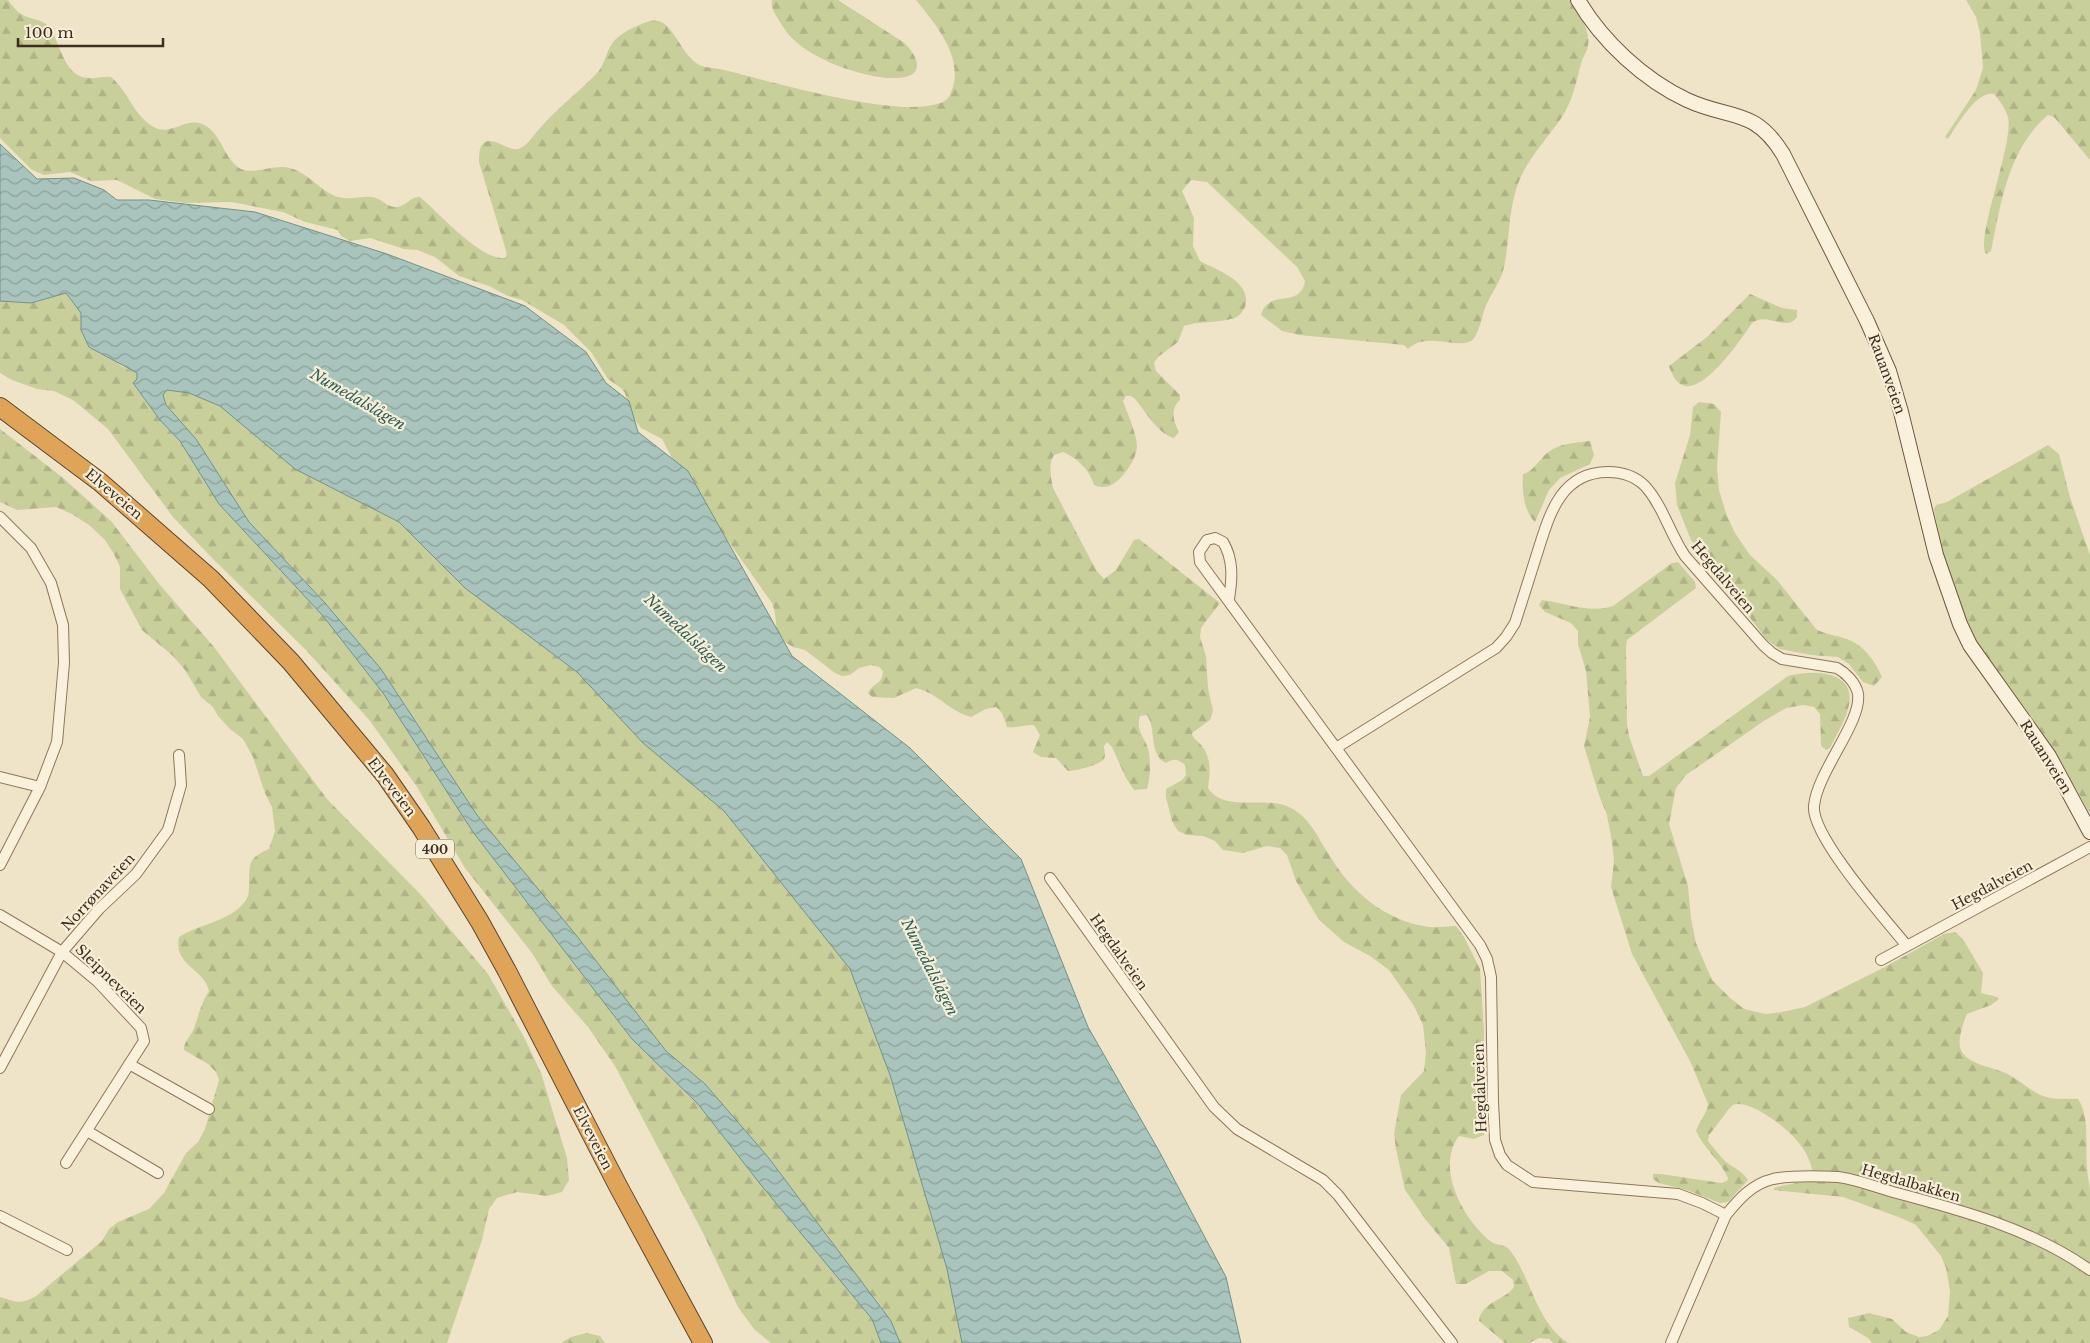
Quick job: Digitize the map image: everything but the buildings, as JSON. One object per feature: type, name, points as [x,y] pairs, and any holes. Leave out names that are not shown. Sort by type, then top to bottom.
[{"type":"highway","name":"Elveveien","points":[[0,407],[100,482],[211,579],[291,662],[385,775],[421,827],[508,971],[618,1186],[703,1343]]},
{"type":"main road","name":"Rauanveien","points":[[1578,0],[1609,39],[1632,63],[1658,85],[1689,101],[1750,120],[1767,131],[1777,144],[1889,371],[1904,421],[1936,555],[1960,624],[1970,645],[2049,756],[2090,832]]},
{"type":"street","name":"Hegdalveien","points":[[1336,748],[1496,648],[1506,637],[1515,623],[1550,513],[1560,496],[1573,483],[1598,472],[1621,473],[1634,477],[1645,486],[1656,500],[1676,543],[1685,556],[1763,645],[1782,659],[1837,668],[1854,684],[1858,694],[1855,713],[1824,775],[1816,796],[1814,808],[1816,822],[1828,846],[1907,946]]},
{"type":"street","points":[[0,517],[31,548],[51,583],[63,625],[64,663],[57,742],[40,787],[0,865]]},
{"type":"street","name":"Hegdalveien","points":[[1228,600],[1231,581],[1230,556],[1223,542],[1215,538],[1207,540],[1199,552],[1200,562],[1473,935],[1487,959],[1491,978],[1492,1102],[1495,1140],[1500,1155],[1507,1165],[1533,1182],[1678,1194],[1726,1215]]},
{"type":"street","name":"Norrønaveien","points":[[0,1068],[62,952],[99,909],[136,874],[168,830],[181,784],[179,755]]},
{"type":"street","points":[[0,777],[40,787]]},
{"type":"street","name":"Hegdalveien","points":[[1881,960],[2090,847]]},
{"type":"street","name":"Hegdalveien","points":[[1050,878],[1214,1107],[1237,1129],[1323,1180],[1338,1195],[1452,1343]]},
{"type":"street","name":"Sleipneveien","points":[[0,915],[62,952],[98,982],[141,1028],[144,1041],[66,1163]]},
{"type":"street","points":[[129,1064],[209,1110]]},
{"type":"street","points":[[87,1131],[158,1173]]},
{"type":"street","name":"Hegdalbakken","points":[[1726,1215],[1740,1198],[1763,1182],[1787,1177],[1839,1177],[1940,1204],[2028,1234],[2075,1259],[2090,1270]]},
{"type":"street","points":[[1671,1343],[1726,1215]]},
{"type":"street","points":[[0,1216],[67,1250]]},
{"type":"green space","points":[[0,0],[8,0],[21,14],[43,22],[49,27],[68,65],[80,76],[88,78],[111,77],[145,121],[152,126],[165,130],[189,123],[202,124],[214,133],[230,159],[241,169],[252,171],[278,167],[290,168],[302,173],[335,196],[349,198],[372,197],[394,207],[420,197],[472,244],[495,257],[505,258],[507,254],[479,162],[480,150],[483,144],[488,141],[513,149],[523,147],[549,118],[597,73],[617,38],[633,28],[651,21],[659,21],[666,25],[689,57],[705,67],[836,97],[902,107],[928,106],[946,100],[953,87],[955,75],[954,63],[945,40],[916,0],[1572,0],[1588,34],[1587,48],[1566,111],[1532,158],[1518,184],[1512,204],[1503,272],[1485,308],[1475,337],[1470,342],[1425,341],[1416,343],[1408,349],[1404,345],[1299,335],[1282,331],[1261,315],[1265,307],[1271,302],[1297,295],[1302,290],[1305,281],[1297,267],[1207,182],[1191,180],[1182,191],[1194,218],[1193,246],[1200,261],[1232,278],[1244,290],[1246,298],[1245,307],[1240,315],[1233,318],[1184,326],[1178,342],[1158,357],[1154,363],[1156,371],[1180,395],[1180,400],[1174,411],[1175,424],[1179,432],[1174,438],[1168,436],[1153,422],[1135,399],[1131,396],[1126,396],[1123,401],[1134,430],[1137,446],[1132,463],[1124,475],[1107,487],[1094,485],[1082,465],[1063,452],[1054,455],[1050,471],[1053,488],[1096,570],[1104,579],[1116,570],[1134,540],[1139,539],[1220,603],[1201,628],[1200,637],[1206,656],[1208,688],[1213,711],[1210,720],[1192,733],[1205,750],[1209,760],[1208,788],[1216,796],[1225,800],[1274,803],[1296,811],[1311,825],[1347,880],[1370,902],[1384,911],[1413,924],[1432,927],[1456,926],[1464,937],[1480,969],[1484,1030],[1485,1125],[1484,1135],[1474,1139],[1459,1136],[1452,1149],[1451,1177],[1455,1192],[1470,1220],[1490,1241],[1507,1247],[1519,1264],[1549,1325],[1569,1343],[1553,1343],[1549,1339],[1539,1338],[1529,1343],[1505,1343],[1479,1321],[1488,1306],[1510,1292],[1514,1287],[1513,1280],[1502,1271],[1489,1271],[1466,1284],[1456,1284],[1449,1248],[1405,1190],[1396,1149],[1394,1134],[1401,1095],[1424,1071],[1426,1053],[1423,1025],[1414,1006],[1389,970],[1370,956],[1344,942],[1319,920],[1296,881],[1287,855],[1280,848],[1267,846],[1243,853],[1223,850],[1215,841],[1203,836],[1187,835],[1178,831],[1172,821],[1166,789],[1182,780],[1186,775],[1185,765],[1176,760],[1166,763],[1160,759],[1155,748],[1152,728],[1147,715],[1140,716],[1139,727],[1149,753],[1149,781],[1147,789],[1134,790],[1126,778],[1112,747],[1107,742],[1104,746],[1105,757],[1102,761],[1087,767],[1068,771],[1056,758],[1041,757],[1033,752],[1040,735],[1034,725],[1007,727],[1002,713],[996,707],[986,709],[971,717],[956,711],[931,694],[916,688],[894,698],[872,697],[868,693],[882,676],[883,671],[879,667],[871,665],[859,668],[850,675],[842,676],[835,673],[805,650],[793,647],[778,638],[772,603],[680,473],[662,439],[641,428],[632,416],[625,393],[608,379],[591,352],[564,325],[522,300],[459,276],[435,257],[417,250],[404,249],[370,238],[350,241],[341,236],[338,230],[305,222],[283,212],[231,202],[185,203],[155,199],[117,180],[91,181],[70,172],[44,175],[32,170],[0,138]]},
{"type":"green space","points":[[772,0],[838,0],[903,42],[916,60],[916,71],[905,77],[883,77],[855,72],[826,61],[802,47],[790,36],[774,12]]},
{"type":"green space","points":[[1966,0],[2090,0],[2090,160],[2054,117],[2048,115],[2034,129],[2015,160],[1998,214],[1991,251],[1986,254],[1984,245],[1986,230],[2006,148],[2008,117],[1994,94],[1987,94],[1974,103],[1948,139],[1945,137],[1976,90],[1983,68],[1980,33],[1976,17]]},
{"type":"green space","points":[[66,293],[81,313],[81,330],[121,366],[137,373],[137,379],[133,384],[160,420],[180,441],[219,504],[323,616],[383,693],[473,832],[632,1039],[698,1104],[761,1185],[872,1319],[881,1343],[771,1343],[754,1329],[738,1307],[703,1233],[615,1066],[588,1027],[552,986],[532,953],[465,868],[417,787],[370,721],[306,650],[173,517],[108,429],[73,400],[54,391],[37,389],[12,380],[0,373],[0,301],[31,303]]},
{"type":"green space","points":[[1750,294],[1782,308],[1797,310],[1797,317],[1788,323],[1764,319],[1752,323],[1722,363],[1701,382],[1691,386],[1682,385],[1677,382],[1669,366],[1707,337]]},
{"type":"green space","points":[[167,390],[189,393],[220,406],[295,469],[399,522],[465,588],[577,672],[644,743],[724,811],[850,969],[890,1075],[947,1269],[962,1343],[900,1343],[891,1321],[768,1157],[705,1084],[666,1051],[576,935],[477,815],[381,669],[325,603],[249,522],[196,439],[166,405],[162,394]]},
{"type":"green space","points":[[1699,402],[1714,404],[1721,412],[1717,467],[1719,490],[1727,516],[1735,533],[1750,555],[1777,580],[1816,629],[1853,642],[1864,649],[1882,677],[1874,686],[1863,682],[1849,664],[1838,657],[1811,655],[1780,649],[1767,640],[1691,540],[1677,505],[1675,483],[1690,435],[1693,407]]},
{"type":"green space","points":[[0,429],[62,477],[111,521],[160,585],[214,647],[327,799],[421,895],[488,974],[524,1037],[541,1073],[567,1158],[569,1180],[562,1192],[547,1196],[517,1192],[497,1198],[489,1209],[482,1240],[447,1343],[0,1343],[0,1297],[18,1302],[26,1301],[36,1296],[102,1241],[109,1229],[118,1222],[149,1209],[164,1193],[186,1153],[198,1142],[205,1129],[219,1080],[216,1072],[208,1064],[184,1050],[209,991],[206,983],[180,954],[178,947],[179,937],[227,916],[243,904],[249,894],[251,862],[269,849],[275,831],[272,807],[265,793],[253,757],[243,739],[230,729],[218,716],[213,707],[201,697],[185,670],[173,656],[142,630],[120,589],[120,567],[105,540],[89,525],[72,514],[56,507],[17,510],[0,502]]},
{"type":"green space","points":[[1590,441],[1594,455],[1590,464],[1560,478],[1549,490],[1535,522],[1526,506],[1523,493],[1523,474],[1530,471],[1547,453],[1557,447]]},
{"type":"green space","points":[[2048,445],[2059,454],[2070,497],[2090,555],[2090,814],[2054,749],[1976,642],[1963,615],[1943,554],[1934,510],[1936,505],[1947,502]]},
{"type":"green space","points":[[1678,562],[1695,582],[1696,588],[1627,640],[1627,724],[1629,736],[1643,776],[1649,776],[1788,676],[1808,673],[1829,675],[1839,678],[1846,684],[1849,693],[1849,705],[1846,716],[1830,748],[1826,750],[1821,746],[1820,714],[1814,707],[1803,705],[1786,708],[1686,775],[1676,788],[1669,824],[1688,886],[1696,943],[1712,980],[1744,1009],[1766,1014],[1782,1012],[1805,1007],[1885,967],[1944,934],[1955,932],[1963,939],[1983,973],[1981,993],[1999,999],[1991,1005],[1967,1014],[1960,1038],[1962,1052],[1965,1056],[1981,1065],[2015,1078],[2041,1095],[2054,1098],[2078,1099],[2082,1106],[2086,1122],[2087,1169],[2090,1190],[2090,1343],[1872,1343],[1868,1338],[1849,1327],[1848,1318],[1869,1313],[1892,1319],[1906,1332],[1919,1337],[1927,1336],[1939,1330],[1948,1316],[1950,1291],[1946,1268],[1941,1256],[1916,1225],[1901,1218],[1843,1197],[1774,1190],[1774,1188],[1799,1182],[1813,1175],[1811,1164],[1800,1144],[1784,1128],[1756,1109],[1742,1104],[1733,1105],[1709,1135],[1708,1141],[1725,1161],[1744,1174],[1748,1180],[1728,1202],[1720,1203],[1687,1190],[1659,1183],[1653,1179],[1653,1174],[1721,1183],[1727,1181],[1728,1178],[1696,1131],[1708,1104],[1691,1063],[1632,954],[1611,887],[1614,861],[1607,815],[1584,746],[1590,717],[1586,671],[1578,644],[1578,631],[1571,623],[1545,612],[1539,605],[1542,600],[1596,609],[1613,606],[1672,563]]},
{"type":"green space","points":[[587,1333],[600,1336],[605,1343],[561,1343],[571,1337]]},
{"type":"water","name":"Numedalslågen","points":[[0,144],[37,179],[74,178],[104,190],[117,200],[149,200],[255,212],[387,254],[525,306],[586,352],[606,383],[629,401],[638,432],[688,471],[792,656],[910,748],[1021,859],[1088,1027],[1159,1151],[1226,1277],[1241,1343],[962,1343],[947,1269],[890,1075],[850,969],[724,811],[643,743],[577,672],[465,588],[399,522],[295,469],[220,406],[189,393],[167,390],[163,395],[166,405],[196,439],[249,522],[325,603],[381,669],[477,815],[576,935],[666,1051],[705,1084],[768,1157],[891,1321],[900,1343],[881,1343],[872,1319],[761,1185],[698,1104],[632,1039],[473,832],[383,693],[323,616],[219,504],[180,441],[160,420],[133,383],[137,379],[137,373],[89,347],[81,330],[81,313],[66,293],[31,303],[0,301]]}]
